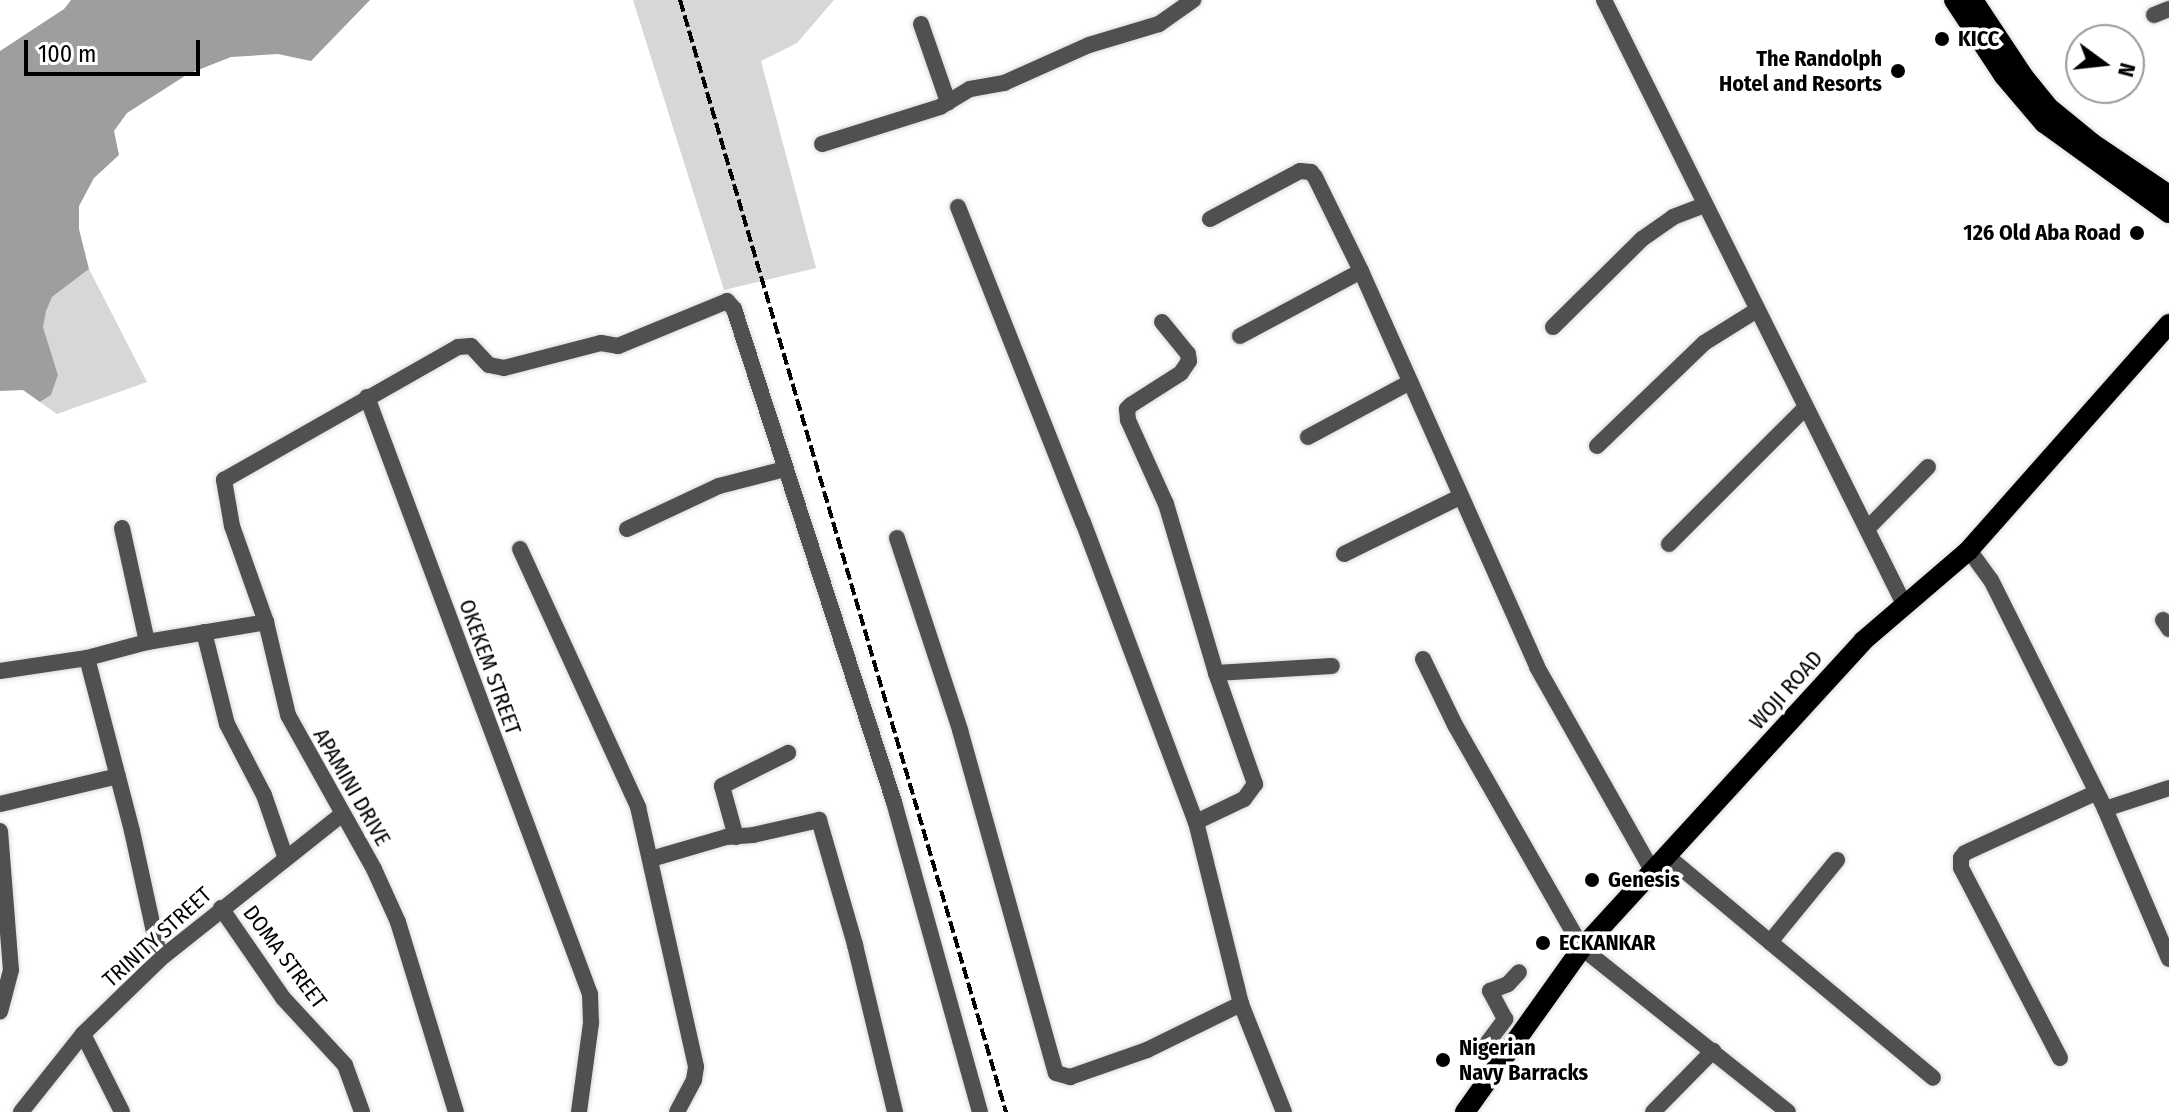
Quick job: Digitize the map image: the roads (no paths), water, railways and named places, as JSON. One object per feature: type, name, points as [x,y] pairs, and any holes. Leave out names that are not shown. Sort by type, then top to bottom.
[{"type":"main road","points":[[1954,0],[2004,76],[2044,123],[2164,197]]},
{"type":"main road","points":[[1973,0],[2024,77],[2048,107],[2164,197]]},
{"type":"main road","name":"WOJI ROAD","points":[[1465,1112],[1582,948],[1863,641],[1969,550],[2169,324]]},
{"type":"street","points":[[822,144],[948,102],[970,89],[1004,83],[1089,45],[1159,24],[1193,0]]},
{"type":"street","points":[[1604,0],[1804,409],[1904,604]]},
{"type":"street","points":[[921,24],[948,102]]},
{"type":"street","points":[[1210,219],[1300,171],[1311,172],[1361,271],[1537,667],[1653,872]]},
{"type":"street","points":[[1553,327],[1642,239],[1673,217],[1704,205]]},
{"type":"street","points":[[958,207],[1083,522],[1196,822],[1241,1004],[1284,1112]]},
{"type":"street","points":[[1240,336],[1361,271]]},
{"type":"street","points":[[367,397],[458,347],[471,346],[489,365],[504,368],[601,343],[618,346],[727,301],[734,309],[894,802],[980,1112]]},
{"type":"street","points":[[1597,446],[1704,343],[1757,310]]},
{"type":"street","points":[[1162,322],[1188,354],[1189,361],[1181,373],[1131,405],[1127,409],[1128,420],[1166,504],[1216,673],[1255,784],[1244,799],[1196,822]]},
{"type":"street","points":[[1308,437],[1410,382]]},
{"type":"street","name":"APAMINI DRIVE","points":[[367,397],[224,480],[239,549],[266,622],[293,729],[374,869],[407,943],[456,1112]]},
{"type":"street","name":"OKEKEM STREET","points":[[367,397],[590,994],[591,1023],[579,1112]]},
{"type":"street","points":[[1669,544],[1804,409]]},
{"type":"street","points":[[1867,529],[1928,467]]},
{"type":"street","points":[[627,529],[719,486],[785,469]]},
{"type":"street","points":[[1344,554],[1460,497]]},
{"type":"street","points":[[122,528],[147,642]]},
{"type":"street","points":[[897,538],[960,730],[1056,1073],[1070,1077],[1147,1050],[1241,1004]]},
{"type":"street","points":[[520,549],[590,709],[634,797],[651,859],[696,1067],[694,1080],[677,1112]]},
{"type":"street","points":[[1969,550],[1991,580],[2105,809],[2169,959]]},
{"type":"street","points":[[0,671],[87,658],[147,642],[266,622]]},
{"type":"street","points":[[204,632],[227,724],[264,795],[285,856]]},
{"type":"street","points":[[87,658],[160,959]]},
{"type":"street","points":[[1423,659],[1455,725],[1582,948],[1788,1112]]},
{"type":"street","points":[[1216,673],[1332,666]]},
{"type":"street","points":[[736,837],[722,786],[788,753]]},
{"type":"street","points":[[0,804],[118,776]]},
{"type":"street","points":[[2105,809],[2169,788]]},
{"type":"street","points":[[2060,1058],[1961,868],[1961,858],[1965,853],[2095,793]]},
{"type":"street","name":"TRINITY STREET","points":[[21,1112],[83,1034],[160,959],[285,856],[342,814]]},
{"type":"street","points":[[651,859],[812,819],[819,820],[895,1112]]},
{"type":"street","points":[[0,831],[11,970],[0,1012]]},
{"type":"street","points":[[1667,856],[1933,1078]]},
{"type":"street","points":[[1770,942],[1837,860]]},
{"type":"street","name":"DOMA STREET","points":[[221,908],[283,998],[345,1065],[362,1112]]},
{"type":"street","points":[[1485,1046],[1505,1019],[1490,991],[1508,984],[1519,972]]},
{"type":"street","points":[[83,1034],[122,1112]]},
{"type":"street","points":[[1653,1112],[1713,1051]]},
{"type":"railway","points":[[680,0],[1006,1112]]},
{"type":"place","name":"KICC","points":[[1942,39]]},
{"type":"place","name":"The Randolph Hotel and Resorts","points":[[1898,71]]},
{"type":"place","name":"126 Old Aba Road","points":[[2137,233]]},
{"type":"place","name":"Genesis","points":[[1592,880]]},
{"type":"place","name":"ECKANKAR","points":[[1543,943]]},
{"type":"place","name":"Nigerian Navy Barracks","points":[[1443,1060]]}]
